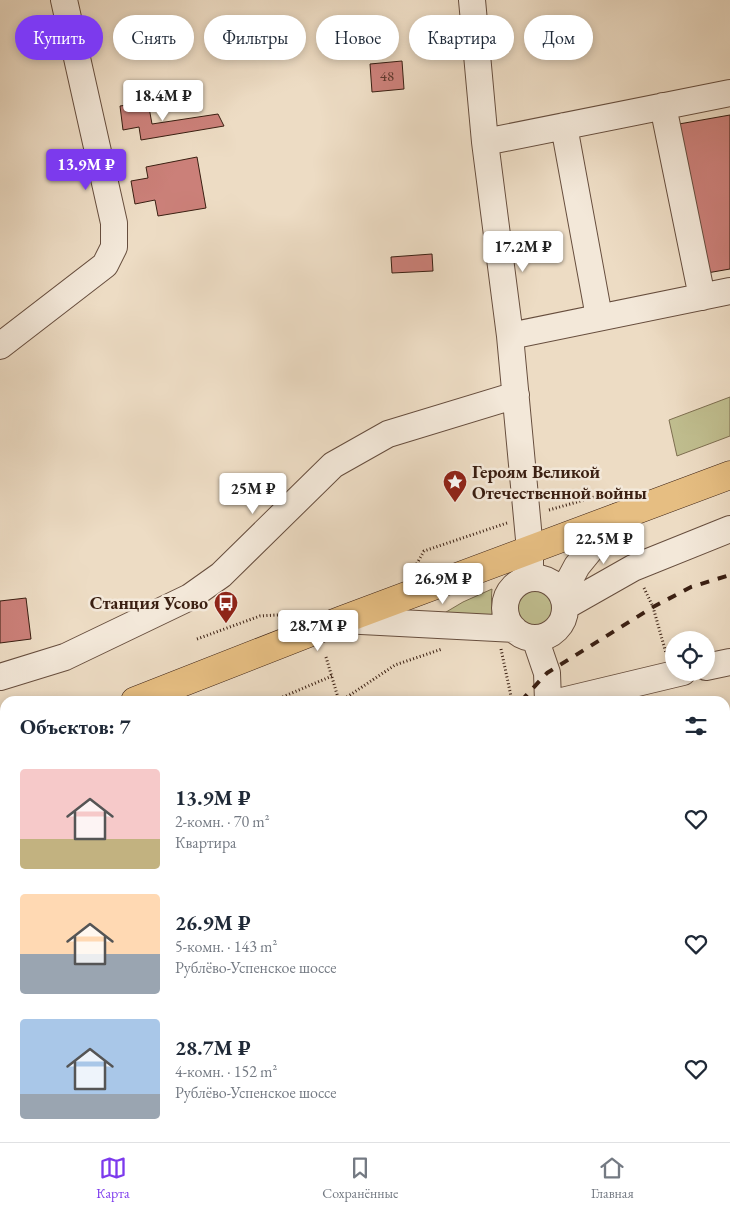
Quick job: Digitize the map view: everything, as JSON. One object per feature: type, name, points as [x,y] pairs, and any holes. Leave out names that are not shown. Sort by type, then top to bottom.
[{"type":"main road","points":[[148,696],[342,620],[730,475]]},
{"type":"street","points":[[0,346],[105,265],[114,247],[114,223],[64,0]]},
{"type":"street","points":[[472,0],[485,142],[516,395],[530,550],[530,577]]},
{"type":"street","points":[[485,142],[730,94]]},
{"type":"street","points":[[664,106],[702,297]]},
{"type":"street","points":[[564,126],[599,317]]},
{"type":"street","points":[[510,336],[730,291]]},
{"type":"street","points":[[0,677],[65,657],[190,597],[221,575],[333,465],[388,434],[516,395]]},
{"type":"street","points":[[342,620],[516,638],[547,636],[557,628],[564,618],[564,600],[577,566],[616,517]]},
{"type":"street","points":[[564,600],[633,568],[730,529]]},
{"type":"street","points":[[548,696],[547,673],[516,638],[504,609],[506,598],[511,588],[530,577],[543,578],[554,584],[564,600]]},
{"type":"street","points":[[715,665],[730,662]]},
{"type":"street","points":[[583,696],[665,677]]},
{"type":"path","points":[[413,570],[424,551],[526,516]]},
{"type":"path","points":[[640,581],[653,607],[665,639]]},
{"type":"path","points":[[197,639],[260,616],[299,613]]},
{"type":"path","points":[[512,696],[516,638]]},
{"type":"path","points":[[348,696],[394,665],[448,647]]},
{"type":"path","points":[[326,657],[338,696]]},
{"type":"path","points":[[285,696],[332,676]]},
{"type":"shaded area","points":[[730,397],[730,436],[677,456],[669,420]]},
{"type":"shaded area","points":[[535,585],[547,589],[553,595],[557,607],[553,619],[547,625],[535,629],[523,625],[517,619],[513,607],[517,595],[523,589]]},
{"type":"shaded area","points":[[492,589],[492,605],[497,620],[436,618],[463,602]]},
{"type":"building","points":[[402,61],[404,89],[372,92],[370,64]]},
{"type":"building","points":[[148,102],[152,124],[218,114],[224,126],[141,140],[139,127],[123,130],[120,106]]},
{"type":"building","points":[[730,115],[730,269],[707,273],[679,124]]},
{"type":"building","points":[[197,157],[206,208],[158,216],[155,200],[135,204],[131,181],[148,178],[146,167]]},
{"type":"building","points":[[432,254],[433,271],[392,273],[391,257]]},
{"type":"building","points":[[26,598],[31,639],[0,643],[0,601]]},
{"type":"railway","points":[[526,696],[547,673],[653,607],[691,587],[730,575]]},
{"type":"place","name":"Героям Великой Отечественной войны","points":[[455,503]]},
{"type":"place","name":"Станция Усово","points":[[226,624]]}]
